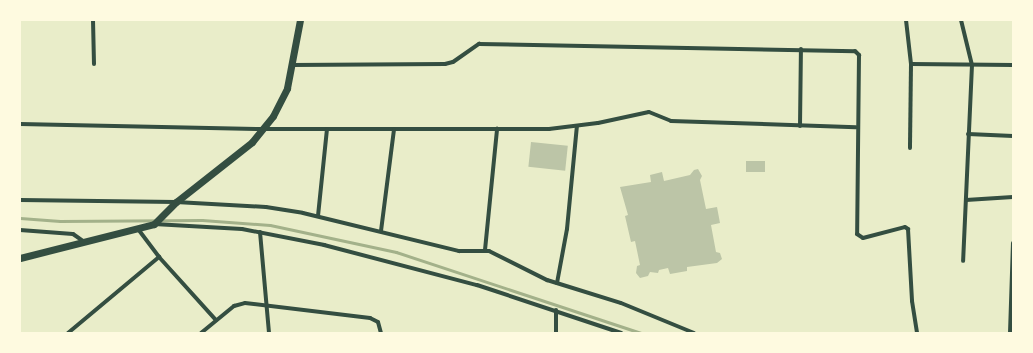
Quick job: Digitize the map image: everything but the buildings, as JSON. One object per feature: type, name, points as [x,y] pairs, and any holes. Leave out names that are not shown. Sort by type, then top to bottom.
[{"type":"street","points":[[93,20],[94,64]]},
{"type":"street","points":[[155,223],[174,204],[246,147],[264,129],[287,88],[300,20]]},
{"type":"street","points":[[906,20],[911,64],[910,148]]},
{"type":"street","points":[[961,20],[972,65],[963,261]]},
{"type":"street","points":[[292,65],[445,64],[453,62],[479,44],[852,50],[858,53],[856,128],[857,234],[863,238],[905,227],[908,229],[912,301],[917,333]]},
{"type":"street","points":[[800,126],[801,49]]},
{"type":"street","points":[[911,64],[1013,65]]},
{"type":"street","points":[[20,124],[264,129],[496,129],[577,126],[649,112],[671,121],[856,128]]},
{"type":"street","points":[[557,283],[567,229],[577,126]]},
{"type":"street","points":[[318,216],[328,129]]},
{"type":"street","points":[[485,250],[496,129]]},
{"type":"street","points":[[381,231],[394,130]]},
{"type":"street","points":[[968,134],[1013,136]]},
{"type":"street","points":[[966,200],[1013,197]]},
{"type":"street","points":[[20,200],[266,207],[318,216],[459,251],[485,250],[557,283],[633,308],[694,333]]},
{"type":"street","points":[[20,258],[83,241],[138,229],[155,223],[260,232],[399,263],[556,310],[621,333]]},
{"type":"street","points":[[138,229],[159,257],[216,320]]},
{"type":"street","points":[[20,230],[73,234],[83,241]]},
{"type":"street","points":[[260,232],[268,306],[269,333]]},
{"type":"street","points":[[1010,333],[1013,242]]},
{"type":"street","points":[[68,333],[159,257]]},
{"type":"street","points":[[201,333],[216,320],[239,304],[370,318],[381,325],[381,333]]},
{"type":"street","points":[[556,310],[556,333]]},
{"type":"waterway","points":[[20,218],[60,221],[202,220],[270,225],[396,252],[641,333]]}]
